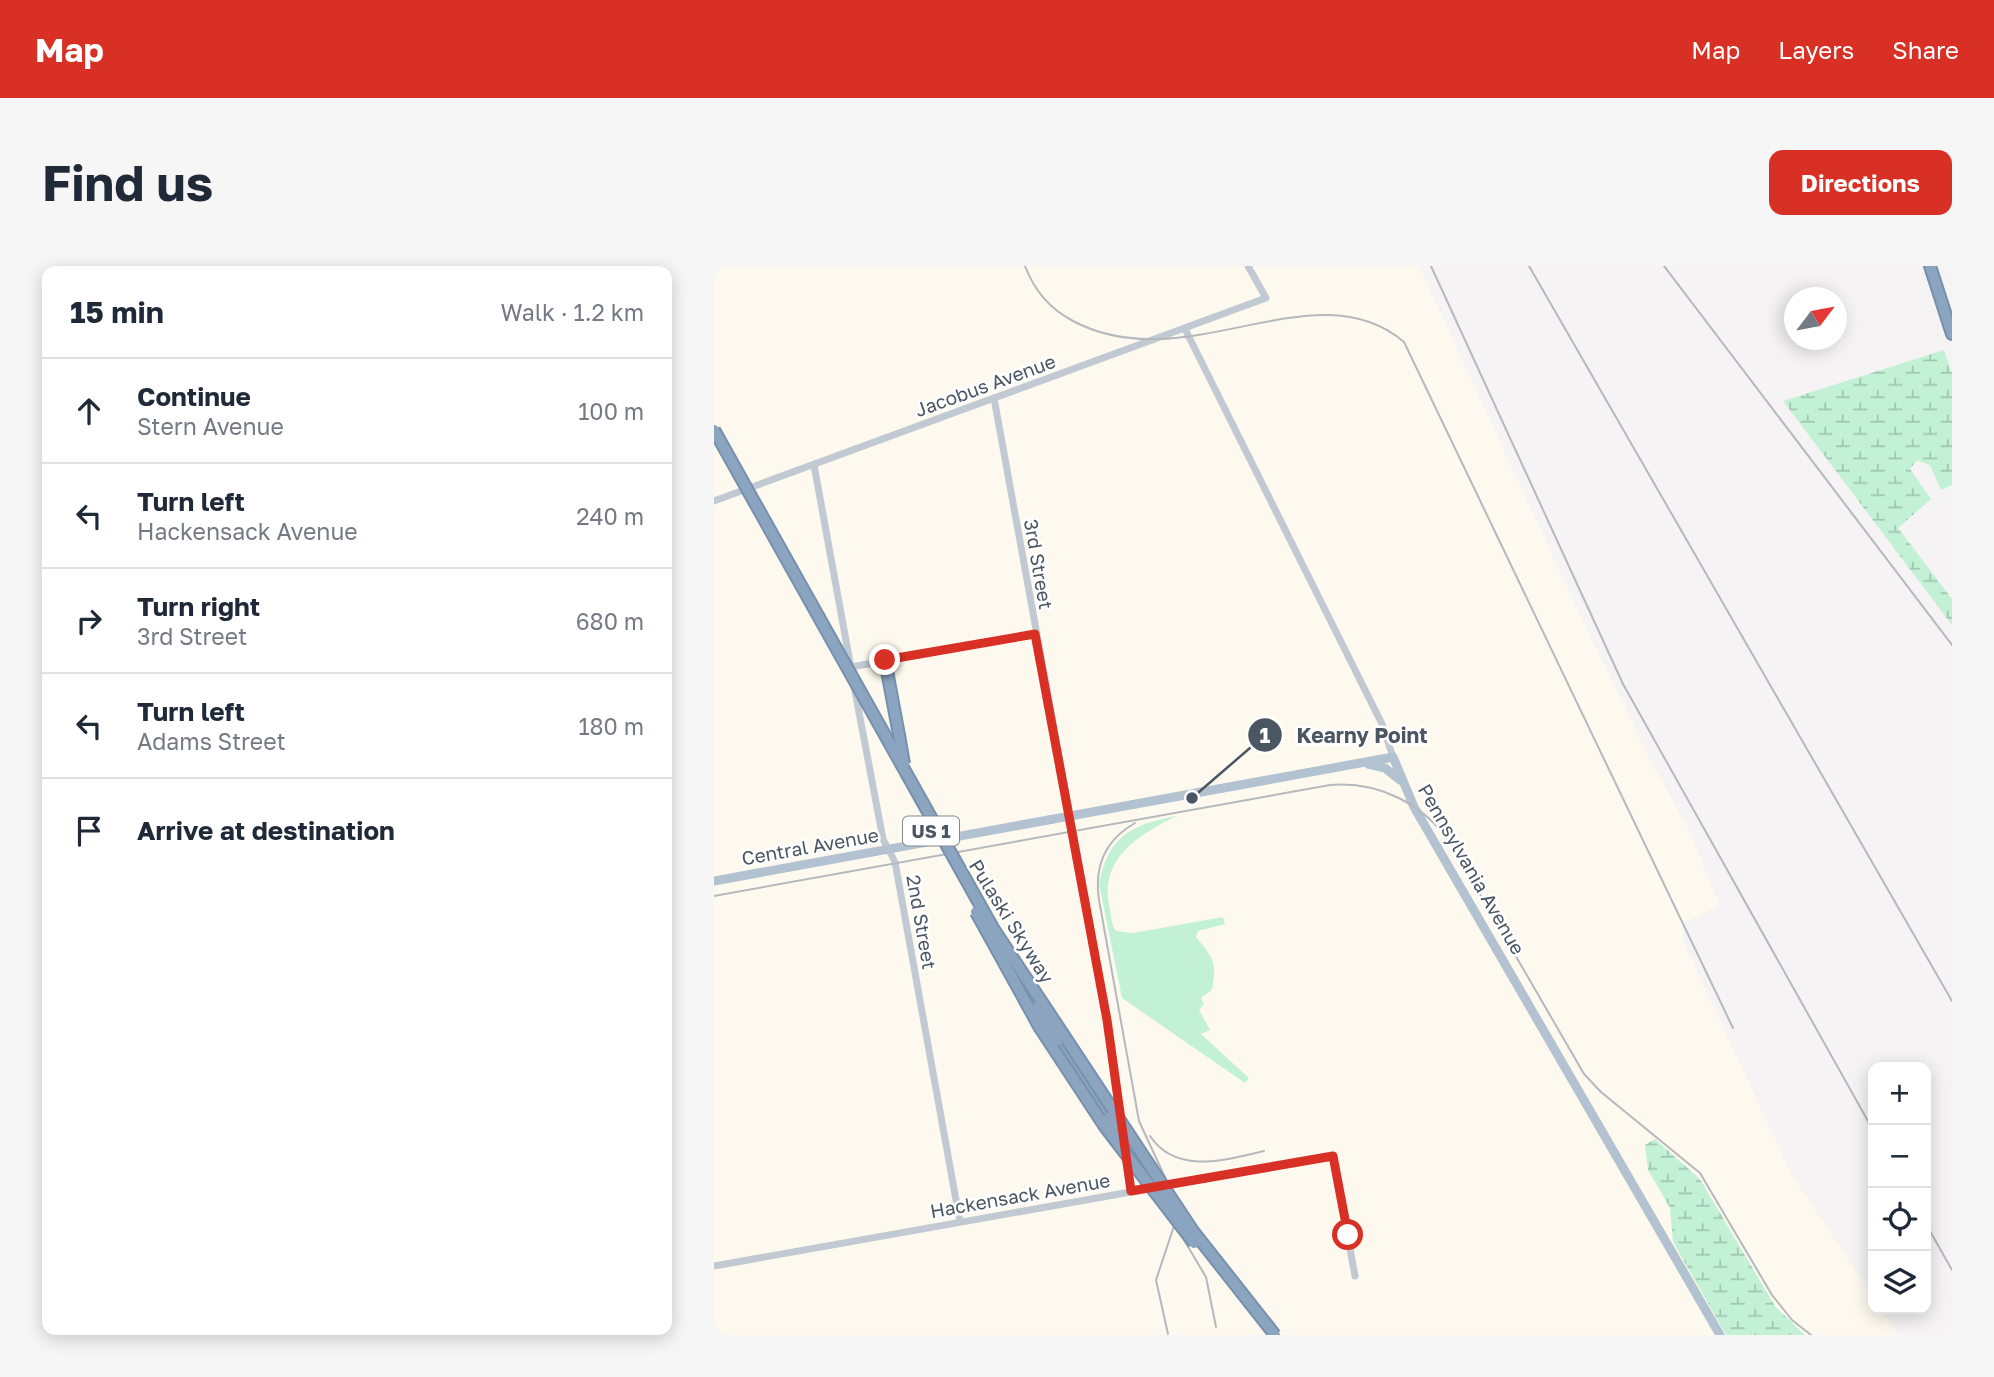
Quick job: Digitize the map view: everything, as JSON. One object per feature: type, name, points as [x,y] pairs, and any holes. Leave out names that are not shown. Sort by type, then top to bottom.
[{"type":"highway","points":[[1930,266],[1952,334]]},
{"type":"highway","name":"Pulaski Skyway","points":[[714,430],[983,911],[1193,1231],[1275,1335]]},
{"type":"highway","name":"Pulaski Skyway","points":[[714,442],[1036,1020],[1105,1127],[1266,1335]]},
{"type":"highway","points":[[885,660],[907,777],[918,801],[1007,959],[1166,1209]]},
{"type":"highway","points":[[1109,1118],[1169,1194]]},
{"type":"main road","name":"Central Avenue","points":[[714,881],[1368,764],[1393,757]]},
{"type":"main road","name":"Pennsylvania Avenue","points":[[1393,757],[1404,784],[1720,1335]]},
{"type":"main road","points":[[1368,764],[1390,771],[1404,784]]},
{"type":"street","name":"Jacobus Avenue","points":[[714,501],[1266,298],[1248,266]]},
{"type":"street","name":"Pennsylvania Avenue","points":[[1185,329],[1382,724],[1393,757]]},
{"type":"street","name":"3rd Street","points":[[994,398],[1107,1020],[1131,1191]]},
{"type":"street","name":"2nd Street","points":[[814,465],[883,839],[895,862],[960,1222]]},
{"type":"street","points":[[850,667],[1035,634]]},
{"type":"street","name":"Hackensack Avenue","points":[[714,1266],[1333,1156],[1355,1276]]},
{"type":"shaded area","points":[[714,266],[1419,266],[1592,641],[1653,765],[1689,830],[1719,905],[1682,924],[1684,944],[1792,1175],[1868,1289],[1868,1314],[1884,1314],[1899,1335],[714,1335]]},
{"type":"green space","points":[[1944,350],[1952,373],[1952,485],[1941,490],[1930,465],[1917,460],[1910,469],[1931,499],[1898,528],[1952,599],[1952,625],[1783,401]]},
{"type":"green space","points":[[1177,816],[1137,839],[1117,860],[1108,888],[1112,922],[1116,931],[1133,933],[1223,917],[1225,924],[1198,931],[1196,937],[1214,966],[1212,990],[1201,998],[1204,1004],[1199,1010],[1210,1030],[1201,1034],[1249,1078],[1245,1083],[1122,998],[1099,884],[1103,868],[1109,854],[1124,835],[1147,823]]},
{"type":"green space","points":[[1655,1139],[1700,1179],[1775,1306],[1805,1335],[1726,1335],[1673,1242],[1670,1208],[1648,1170],[1645,1145]]},
{"type":"railway","points":[[1025,266],[1038,291],[1057,311],[1073,321],[1116,336],[1160,339],[1290,318],[1331,315],[1369,322],[1404,342],[1733,1028]]},
{"type":"railway","points":[[1431,266],[1623,684],[1870,1125]]},
{"type":"railway","points":[[1529,266],[1952,1001]]},
{"type":"railway","points":[[1664,266],[1952,645]]},
{"type":"railway","points":[[714,896],[1330,785],[1383,791],[1414,807],[1440,830],[1451,844],[1584,1074],[1601,1092],[1700,1173],[1772,1295],[1792,1320],[1811,1335]]},
{"type":"railway","points":[[1135,823],[1116,838],[1104,856],[1098,876],[1099,900],[1139,1121],[1169,1186],[1184,1240],[1206,1277],[1216,1327]]},
{"type":"railway","points":[[1150,1136],[1173,1156],[1202,1162],[1264,1151]]},
{"type":"railway","points":[[1168,1334],[1156,1280],[1176,1220]]},
{"type":"railway","points":[[1931,1233],[1952,1270]]},
{"type":"place","name":"Kearny Point","points":[[1192,798]]},
{"type":"route","points":[[885,660],[1035,634],[1107,1020],[1131,1191],[1333,1156],[1348,1235]]}]
